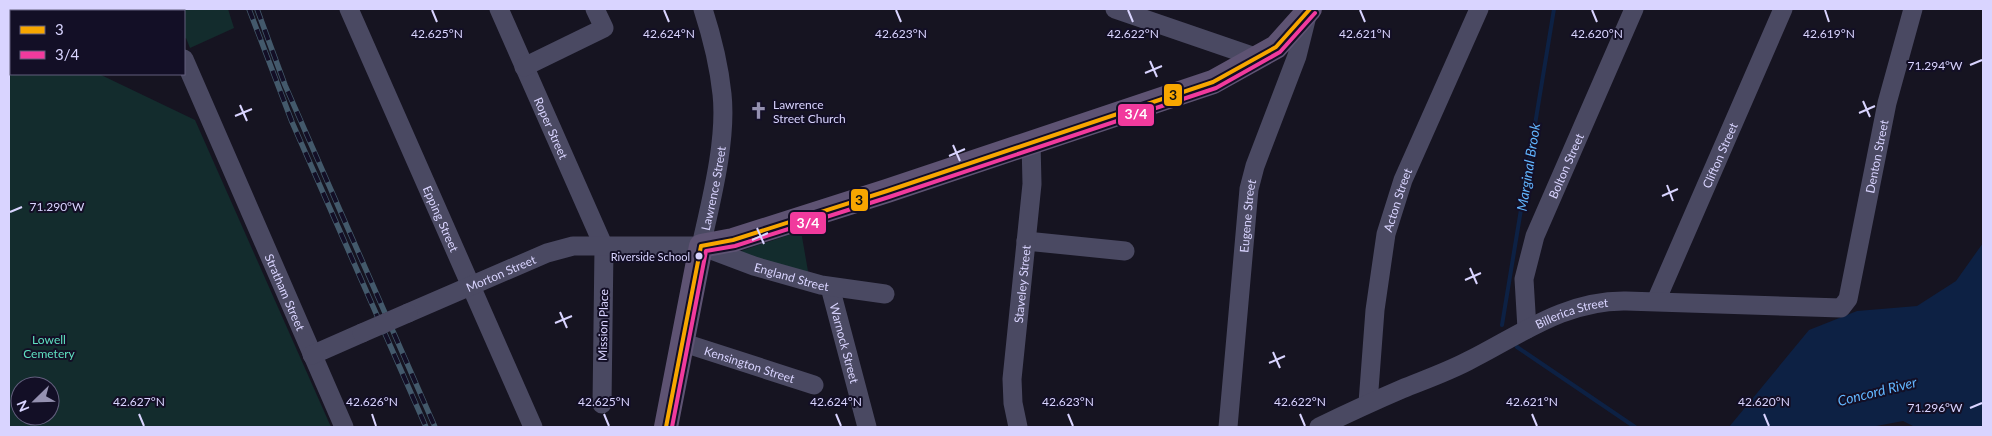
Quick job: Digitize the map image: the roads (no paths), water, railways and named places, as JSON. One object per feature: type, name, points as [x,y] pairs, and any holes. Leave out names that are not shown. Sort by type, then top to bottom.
[{"type":"main road","points":[[702,246],[733,240],[887,191],[1213,82],[1276,47],[1309,11]]},
{"type":"main road","name":"Lawrence Street","points":[[666,427],[702,246]]},
{"type":"street","name":"Epping Street","points":[[348,9],[533,427]]},
{"type":"street","name":"Roper Street","points":[[499,9],[604,246]]},
{"type":"street","points":[[524,67],[604,28],[595,9]]},
{"type":"street","name":"Lawrence Street","points":[[702,246],[722,130],[722,96],[717,55],[703,9]]},
{"type":"street","points":[[1115,9],[1256,57]]},
{"type":"street","name":"Acton Street","points":[[1368,403],[1376,310],[1386,234],[1403,180],[1479,9]]},
{"type":"street","name":"Bolton Street","points":[[1527,329],[1524,279],[1535,236],[1634,9]]},
{"type":"street","name":"Clifton Street","points":[[1656,301],[1783,9]]},
{"type":"street","name":"Denton Street","points":[[1844,303],[1848,299],[1887,102],[1914,9]]},
{"type":"street","name":"Eugene Street","points":[[1228,427],[1250,190],[1261,150],[1297,56],[1309,11]]},
{"type":"street","name":"Stratham Street","points":[[185,62],[344,427]]},
{"type":"street","name":"Staveley Street","points":[[1018,427],[1011,390],[1032,184],[1031,142]]},
{"type":"street","points":[[1026,241],[1125,251]]},
{"type":"street","name":"Morton Street","points":[[312,355],[560,248],[573,246],[702,246]]},
{"type":"street","name":"Mission Place","points":[[602,404],[604,246]]},
{"type":"street","name":"England Street","points":[[702,246],[754,266],[830,287],[886,294]]},
{"type":"street","name":"Warnock Street","points":[[830,287],[867,427]]},
{"type":"street","name":"Billerica Street","points":[[1319,427],[1368,403],[1468,362],[1552,316],[1583,305],[1607,300],[1827,309],[1841,308],[1844,303]]},
{"type":"street","name":"Kensington Street","points":[[684,343],[814,385]]},
{"type":"water","name":"Concord River","points":[[1983,243],[1983,427],[1915,427],[1903,421],[1871,427],[1729,427],[1809,330],[1857,311],[1917,306],[1956,281]]},
{"type":"waterway","name":"Marginal Brook","points":[[1502,325],[1554,9]]},
{"type":"waterway","name":"Marginal Brook","points":[[1517,347],[1635,427]]},
{"type":"railway","points":[[249,9],[292,122],[426,427]]},
{"type":"railway","points":[[257,9],[285,85],[435,427]]},
{"type":"place","name":"Lawrence Street Church","points":[[759,111]]},
{"type":"place","name":"Riverside School","points":[[699,256]]},
{"type":"park label","name":"Lowell Cemetery","points":[[49,346]]}]
